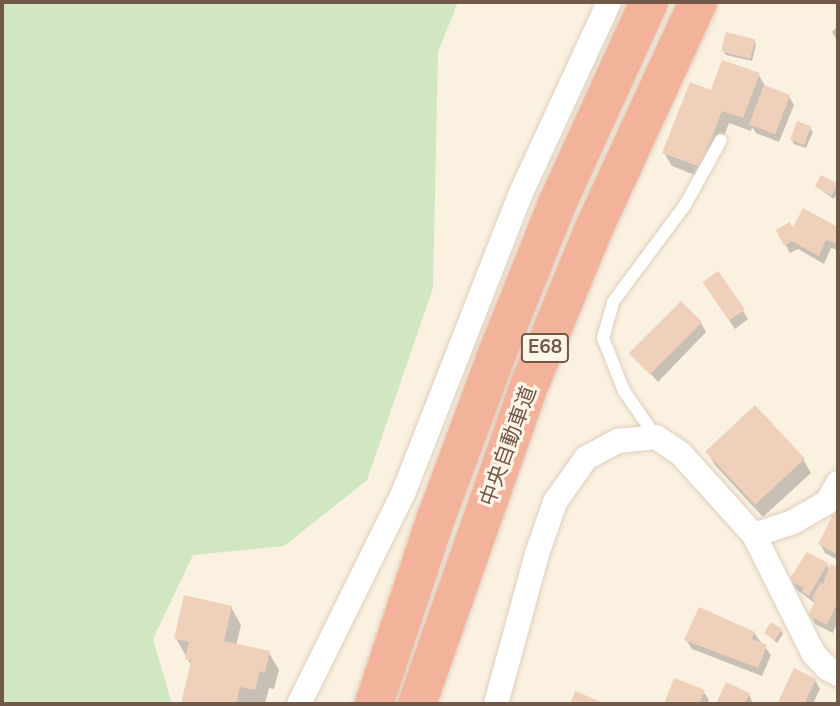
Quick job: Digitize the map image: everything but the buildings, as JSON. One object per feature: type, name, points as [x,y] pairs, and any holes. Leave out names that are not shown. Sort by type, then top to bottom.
[{"type":"highway","name":"中央自動車道","points":[[373,704],[436,518],[497,354],[556,204],[649,2]]},
{"type":"highway","name":"中央自動車道","points":[[417,704],[531,381],[595,226],[698,2]]},
{"type":"street","points":[[299,704],[402,494],[520,195],[609,2]]},
{"type":"street","points":[[496,704],[537,554],[555,502],[586,458],[618,441],[656,437],[681,454],[754,536],[813,653],[827,668],[838,674]]},
{"type":"street","points":[[754,536],[793,522],[827,502],[838,483]]},
{"type":"lane","points":[[656,437],[624,391],[603,338],[614,302],[685,205],[721,140]]},
{"type":"green space","points":[[2,2],[458,2],[438,52],[433,288],[367,480],[284,546],[193,555],[153,639],[172,704],[2,704]]}]
